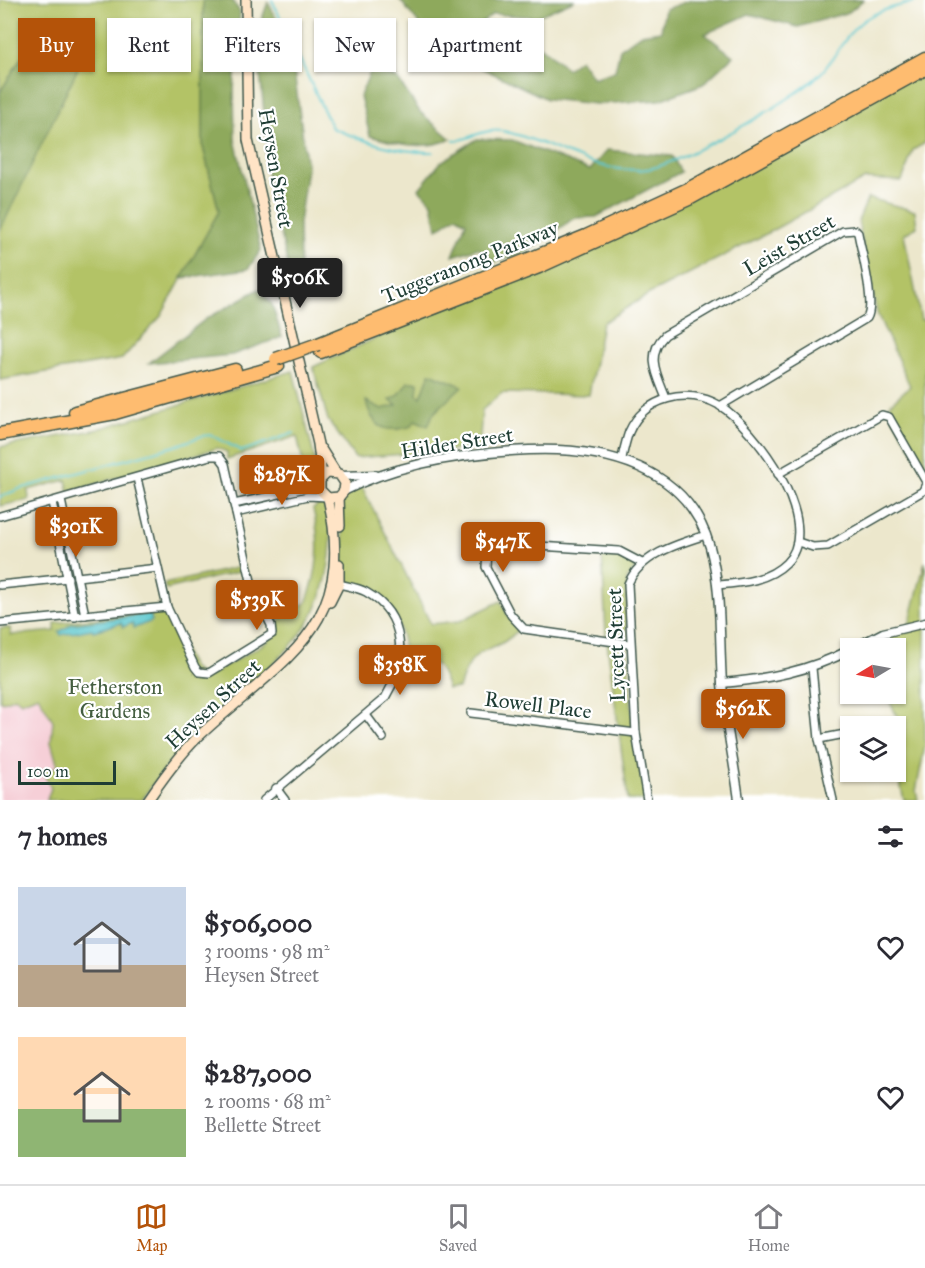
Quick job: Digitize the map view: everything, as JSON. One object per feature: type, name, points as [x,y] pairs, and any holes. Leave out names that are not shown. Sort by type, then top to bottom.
[{"type":"highway","name":"Tuggeranong Parkway","points":[[320,348],[586,236],[688,189],[925,58]]},
{"type":"highway","name":"Tuggeranong Parkway","points":[[0,434],[115,413],[320,348],[539,267],[691,198],[925,69]]},
{"type":"highway","name":"Tuggeranong Parkway","points":[[0,425],[80,412],[277,362]]},
{"type":"main road","name":"Heysen Street","points":[[246,0],[245,104],[248,140],[318,444],[320,490],[327,498],[336,546],[336,584]]},
{"type":"main road","name":"Heysen Street","points":[[148,800],[198,737],[301,646],[326,606],[331,602],[336,584],[341,494],[345,483],[318,444]]},
{"type":"main road","points":[[321,479],[327,473],[339,474]]},
{"type":"main road","points":[[327,498],[341,494]]},
{"type":"street","name":"Leist Street","points":[[666,398],[653,365],[653,354],[657,343],[665,335],[843,231],[855,230],[858,233],[869,297],[867,318],[720,406]]},
{"type":"street","points":[[622,458],[630,430],[642,414],[674,395],[687,396],[720,406],[768,454],[792,503],[798,525],[798,542],[787,562],[766,577],[717,585]]},
{"type":"street","points":[[778,474],[882,415],[889,417],[925,480]]},
{"type":"street","name":"Hilder Street","points":[[339,474],[381,474],[486,452],[544,450],[622,458],[656,474],[674,488],[689,504],[706,535],[717,585],[723,686],[739,800]]},
{"type":"street","points":[[0,516],[217,455],[225,464],[253,590],[271,625],[272,634],[209,673],[199,672],[172,622],[137,478]]},
{"type":"street","name":"Hilder Street","points":[[341,494],[381,474]]},
{"type":"street","points":[[234,504],[306,488],[321,479]]},
{"type":"street","points":[[798,542],[813,547],[828,546],[923,491],[925,486]]},
{"type":"street","points":[[236,513],[308,496],[327,498]]},
{"type":"street","points":[[61,500],[85,615]]},
{"type":"street","points":[[52,502],[75,616]]},
{"type":"street","name":"Lycett Street","points":[[647,800],[636,733],[629,644],[628,584],[642,564],[706,535]]},
{"type":"street","points":[[629,644],[524,629],[511,615],[486,567],[487,550],[506,544],[619,551],[642,564]]},
{"type":"street","points":[[77,577],[158,568]]},
{"type":"street","points":[[0,585],[68,578]]},
{"type":"street","points":[[264,800],[385,698],[395,682],[401,660],[401,640],[394,622],[385,609],[366,592],[336,584]]},
{"type":"street","points":[[0,623],[167,607]]},
{"type":"street","points":[[873,638],[883,633],[921,623]]},
{"type":"street","points":[[723,686],[812,668],[840,655]]},
{"type":"street","points":[[812,668],[819,739],[833,800]]},
{"type":"street","name":"Rowell Place","points":[[471,713],[636,733]]},
{"type":"street","points":[[366,715],[383,738]]},
{"type":"street","points":[[819,739],[840,735]]},
{"type":"street","points":[[276,788],[285,800]]},
{"type":"shaded area","points":[[38,694],[53,722],[51,742],[58,767],[47,800],[0,800],[0,700],[3,702],[15,697],[21,701]]},
{"type":"green space","points":[[0,0],[203,0],[203,147],[219,211],[161,316],[122,359],[0,380]]},
{"type":"green space","points":[[203,0],[232,0],[240,12],[240,18],[203,18]]},
{"type":"green space","points":[[400,0],[575,0],[536,17],[493,14],[488,18],[414,18]]},
{"type":"green space","points":[[691,0],[863,0],[849,12],[798,27],[749,14],[705,34],[733,56],[703,84],[660,100],[596,104],[547,99],[490,72],[544,72],[544,50],[567,69],[580,59],[593,78],[615,71],[620,49],[641,34],[661,31],[665,9]]},
{"type":"green space","points":[[268,2],[276,18],[262,18]]},
{"type":"green space","points":[[18,63],[18,72],[76,72],[0,231],[0,92]]},
{"type":"green space","points":[[925,69],[925,143],[913,150],[902,181],[865,179],[766,234],[649,294],[602,323],[589,395],[502,393],[482,410],[479,448],[355,458],[328,420],[313,367],[472,294]]},
{"type":"green space","points":[[203,72],[235,72],[235,140],[261,250],[248,269],[182,278],[219,211],[203,147]]},
{"type":"green space","points":[[260,72],[294,72],[307,168],[299,223],[300,268],[290,275],[265,164],[267,141]]},
{"type":"green space","points":[[370,72],[397,78],[420,112],[451,139],[430,145],[410,145],[370,136],[360,96]]},
{"type":"green space","points":[[477,139],[512,140],[590,170],[607,150],[672,156],[681,172],[596,217],[574,218],[526,253],[496,262],[478,248],[453,256],[466,222],[456,216],[437,229],[432,203],[419,189],[441,162]]},
{"type":"green space","points":[[868,198],[915,211],[917,227],[904,234],[921,320],[925,320],[925,472],[894,419],[890,404],[910,386],[877,313],[858,221]]},
{"type":"green space","points":[[259,289],[272,304],[282,337],[232,355],[149,363],[206,319]]},
{"type":"green space","points":[[293,371],[317,468],[315,479],[308,483],[297,436],[227,459],[227,452],[217,448],[69,492],[66,480],[28,490],[29,500],[0,506],[0,447],[95,430]]},
{"type":"green space","points":[[430,373],[462,386],[433,414],[428,426],[415,420],[412,426],[388,429],[372,418],[366,401],[382,409],[397,405],[390,400],[398,396],[408,382],[418,382],[417,394],[421,397]]},
{"type":"green space","points":[[361,485],[431,624],[460,621],[501,601],[508,616],[519,629],[510,638],[479,654],[465,671],[459,688],[448,689],[441,672],[434,663],[405,657],[400,629],[389,608],[372,593],[346,581],[342,568],[344,551],[339,499]]},
{"type":"green space","name":"Fetherston Gardens","points":[[322,502],[329,520],[331,535],[324,585],[315,610],[302,632],[286,651],[197,732],[164,769],[142,800],[47,800],[51,788],[42,770],[58,767],[51,742],[53,721],[38,695],[21,702],[15,697],[3,702],[0,700],[0,628],[10,628],[11,635],[55,631],[55,623],[158,611],[172,624],[195,670],[203,676],[211,675],[267,642],[282,617],[306,603],[314,579],[318,545],[313,509]]},
{"type":"green space","points":[[602,552],[619,554],[638,564],[627,579],[627,647],[634,735],[646,800],[628,800],[606,635]]},
{"type":"green space","points":[[925,562],[925,746],[916,791],[918,800],[904,800],[900,782],[906,782],[906,716],[897,716],[891,704],[906,704],[906,638],[881,638],[908,629]]},
{"type":"green space","points":[[245,566],[238,572],[166,589],[164,584]]},
{"type":"water","points":[[150,614],[152,621],[134,628],[132,623],[123,627],[121,623],[93,631],[92,629],[61,635],[59,632],[72,624]]},
{"type":"waterway","points":[[272,0],[332,128],[381,145],[433,152]]},
{"type":"waterway","points":[[454,141],[495,130],[520,136],[609,167],[628,170],[663,165],[737,129],[789,98],[821,73],[858,25],[870,16],[919,0]]},
{"type":"waterway","points":[[0,497],[19,489],[175,446],[202,436],[211,435],[242,451],[294,433]]}]
